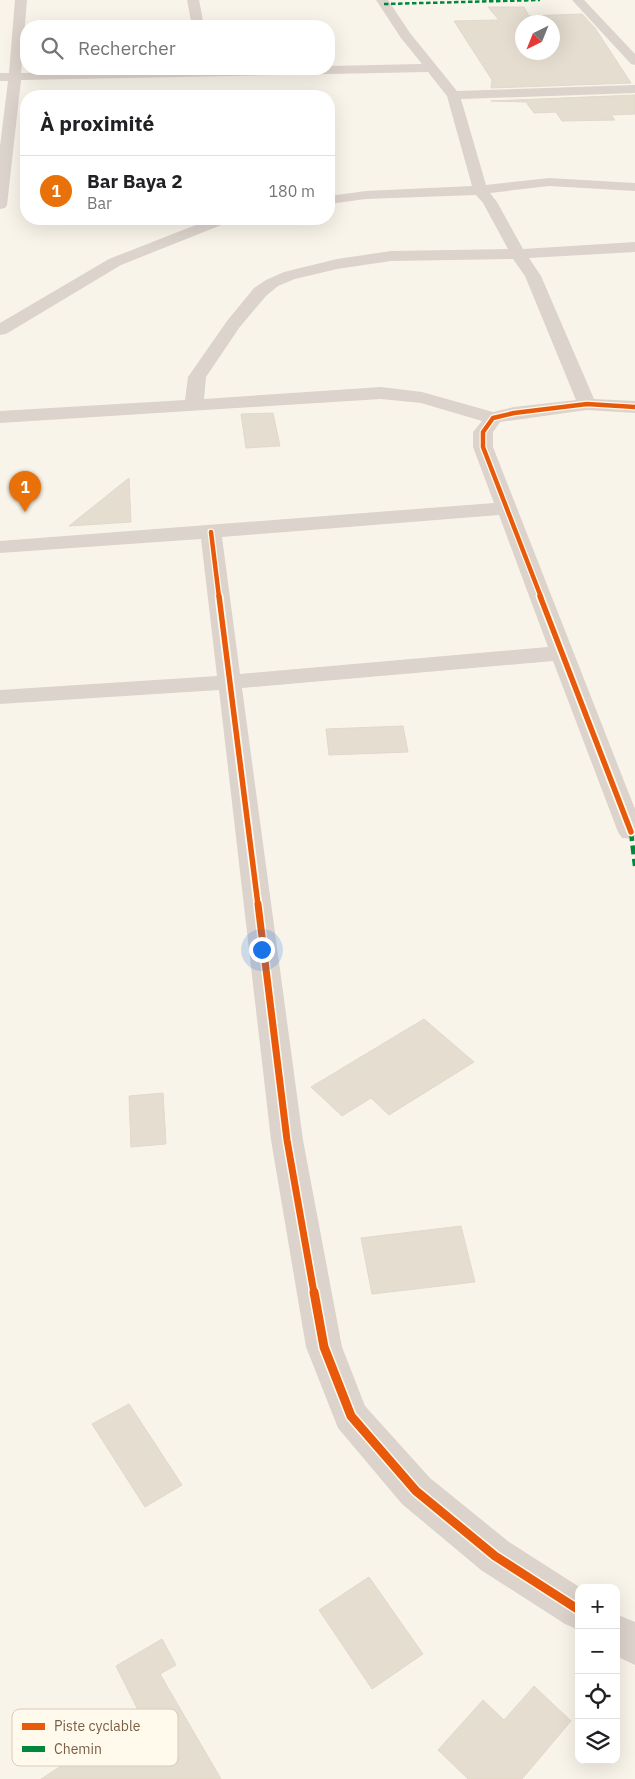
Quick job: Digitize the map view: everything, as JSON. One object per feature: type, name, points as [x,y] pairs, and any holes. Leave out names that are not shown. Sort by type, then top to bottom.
[{"type":"street","points":[[0,205],[15,76],[13,28],[21,0]]},
{"type":"street","points":[[193,0],[197,20]]},
{"type":"street","points":[[382,0],[405,35],[453,96],[480,190],[490,202],[518,254],[533,276],[587,404]]},
{"type":"street","points":[[578,0],[635,61]]},
{"type":"street","points":[[335,70],[431,68]]},
{"type":"street","points":[[0,77],[62,75]]},
{"type":"street","points":[[201,89],[204,75]]},
{"type":"street","points":[[453,96],[635,89]]},
{"type":"street","points":[[335,199],[366,195],[480,190],[549,182],[635,186]]},
{"type":"street","points":[[0,330],[115,262],[209,225]]},
{"type":"street","points":[[194,404],[197,378],[233,325],[260,292],[272,283],[290,275],[337,264],[391,256],[518,254],[635,247]]},
{"type":"street","points":[[0,418],[381,393],[422,398],[493,418],[514,412],[587,404],[635,407]]},
{"type":"street","points":[[493,418],[482,432],[483,447],[631,832]]},
{"type":"street","points":[[0,547],[508,508]]},
{"type":"street","points":[[211,532],[228,682],[287,1140],[324,1346],[351,1416],[416,1491],[495,1556],[575,1607]]},
{"type":"street","points":[[0,697],[228,682],[562,653]]},
{"type":"street","points":[[620,1636],[635,1644]]},
{"type":"building","points":[[488,7],[524,7],[528,15],[515,15],[515,60],[560,60],[560,15],[556,15],[582,14],[595,28],[631,83],[491,88],[492,80],[454,21],[499,20]]},
{"type":"building","points":[[635,95],[635,114],[611,115],[615,120],[562,121],[556,112],[534,113],[526,102],[491,101]]},
{"type":"building","points":[[273,413],[280,446],[246,448],[241,414]]},
{"type":"building","points":[[129,478],[131,522],[69,526]]},
{"type":"building","points":[[403,726],[408,752],[329,755],[326,729]]},
{"type":"building","points":[[424,1019],[474,1062],[389,1115],[371,1098],[342,1116],[311,1087]]},
{"type":"building","points":[[163,1093],[166,1144],[131,1147],[129,1096]]},
{"type":"building","points":[[461,1226],[475,1282],[372,1294],[361,1238]]},
{"type":"building","points":[[129,1404],[182,1485],[145,1507],[92,1424]]},
{"type":"building","points":[[369,1577],[423,1654],[372,1689],[319,1610]]},
{"type":"building","points":[[162,1639],[176,1665],[160,1674],[221,1779],[41,1779],[61,1766],[178,1766],[178,1709],[138,1709],[116,1666]]},
{"type":"building","points":[[534,1686],[571,1721],[522,1779],[468,1779],[438,1750],[483,1700],[504,1720]]},
{"type":"marked path","points":[[384,4],[540,0]]},
{"type":"marked path","points":[[631,832],[635,866]]},
{"type":"cycle path","points":[[631,832],[483,447],[483,432],[493,418],[514,413],[587,404],[635,407]]},
{"type":"cycle path","points":[[211,532],[287,1140],[324,1347],[351,1416],[416,1491],[495,1556],[575,1607]]},
{"type":"place","name":"Bar Baya 2","points":[[25,512]]}]
